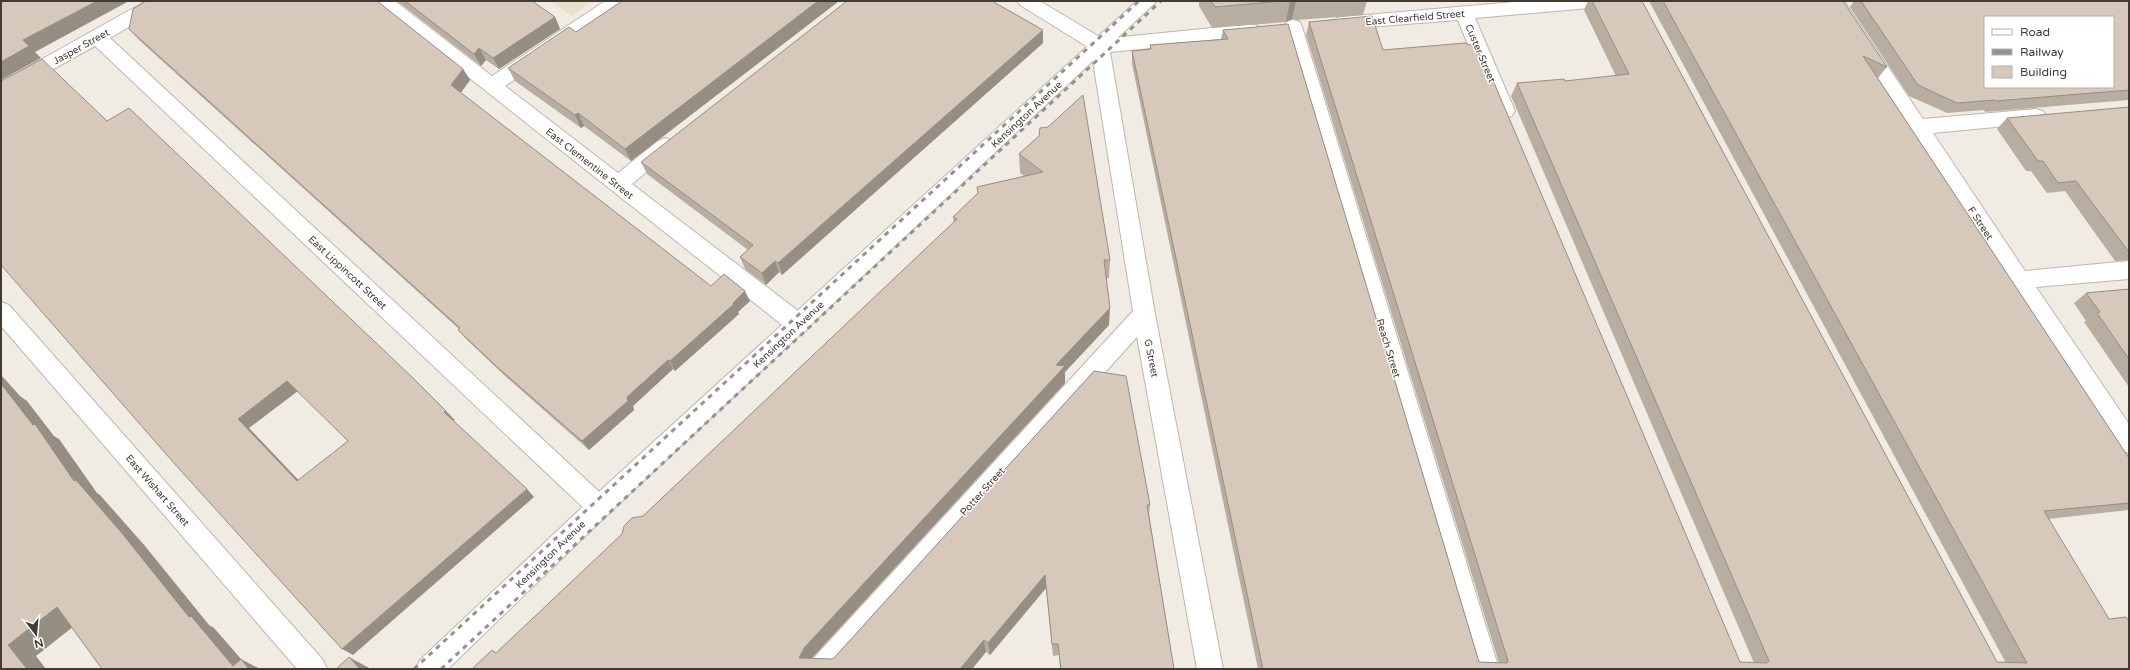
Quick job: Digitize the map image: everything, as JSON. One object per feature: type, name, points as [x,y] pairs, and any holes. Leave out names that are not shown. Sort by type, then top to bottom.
[{"type":"street","name":"Jasper Street","points":[[1,91],[160,1]]},
{"type":"street","name":"East Clementine Street","points":[[383,1],[798,324]]},
{"type":"street","points":[[491,86],[618,1]]},
{"type":"street","points":[[1026,1],[1100,46]]},
{"type":"street","name":"Kensington Avenue","points":[[429,669],[599,507],[1148,1]]},
{"type":"street","points":[[1411,18],[1425,1]]},
{"type":"street","name":"East Clearfield Street","points":[[1100,46],[1295,27],[1601,1]]},
{"type":"street","name":"F Street","points":[[1835,1],[2019,280],[2129,443]]},
{"type":"street","name":"Custer Street","points":[[1464,12],[1513,129]]},
{"type":"street","name":"Reach Street","points":[[1295,27],[1486,669]]},
{"type":"street","name":"East Lippincott Street","points":[[96,37],[599,507]]},
{"type":"street","name":"G Street","points":[[1100,46],[1144,314],[1210,669]]},
{"type":"street","points":[[1918,127],[2051,115]]},
{"type":"street","points":[[618,184],[677,137]]},
{"type":"street","points":[[2019,280],[2129,270]]},
{"type":"street","name":"East Wishart Street","points":[[1,311],[314,669]]},
{"type":"street","name":"Potter Street","points":[[821,669],[1144,314]]},
{"type":"shaded area","points":[[550,1],[593,1],[572,16]]},
{"type":"building","points":[[1,1],[97,1],[23,40],[29,46],[1,62]]},
{"type":"building","points":[[146,1],[377,1],[463,69],[451,85],[711,286],[724,274],[745,291],[733,303],[734,304],[670,361],[668,360],[627,397],[628,401],[582,441],[496,366],[458,330],[460,328],[129,29],[133,9]]},
{"type":"building","points":[[405,1],[532,1],[555,17],[493,58],[479,48],[474,54]]},
{"type":"building","points":[[622,1],[818,1],[625,149],[578,113],[575,115],[508,68],[569,27],[576,32]]},
{"type":"building","points":[[847,1],[992,1],[1043,30],[778,263],[775,261],[762,273],[740,257],[753,245],[641,162]]},
{"type":"building","points":[[1211,1],[1282,1],[1215,7]]},
{"type":"building","points":[[1592,1],[1642,1],[1997,662],[2027,663],[1663,1],[1843,1],[1887,67],[1863,56],[2129,458],[2129,503],[2044,511],[2109,619],[2126,617],[2129,621],[2129,669],[1263,669],[1132,51],[1151,49],[1150,45],[1228,39],[1223,30],[1288,24],[1479,662],[1507,663],[1508,661],[1309,22],[1372,16],[1383,50],[1465,43],[1476,47],[1495,85],[1740,662],[1767,663],[1769,661],[1517,83],[1564,79],[1565,81],[1629,74]]},
{"type":"building","points":[[1861,1],[2129,1],[2129,90],[1957,103],[1918,85]]},
{"type":"building","points":[[42,59],[107,121],[129,108],[414,379],[446,411],[444,412],[527,489],[342,649],[173,462],[1,265],[1,81]],"holes":[[[287,381],[348,441],[297,481],[238,419]]]},
{"type":"building","points":[[1083,95],[1110,260],[1104,260],[1110,308],[1056,365],[1065,366],[804,648],[799,658],[833,659],[1094,371],[1126,376],[1150,505],[1147,505],[1174,669],[1061,669],[1058,644],[1052,644],[1045,575],[988,643],[984,640],[960,669],[472,669],[492,650],[496,653],[622,534],[624,526],[632,518],[643,516],[957,219],[953,217],[978,193],[977,187],[1043,172],[1019,154],[1039,136],[1040,128],[1048,127]]},
{"type":"building","points":[[2129,107],[2128,251],[2076,181],[2058,183],[2043,161],[2038,161],[2007,118]]},
{"type":"building","points":[[2129,289],[2129,359],[2097,313],[2100,312],[2086,293]]},
{"type":"building","points":[[1,385],[33,425],[35,424],[74,481],[76,480],[121,532],[189,617],[191,616],[233,666],[241,659],[249,669],[102,669],[57,607],[8,645],[27,669],[1,669]]},
{"type":"building","points":[[349,657],[360,669],[336,669]]},
{"type":"railway","points":[[414,669],[1139,1]]},
{"type":"railway","points":[[441,669],[1161,1]]}]
